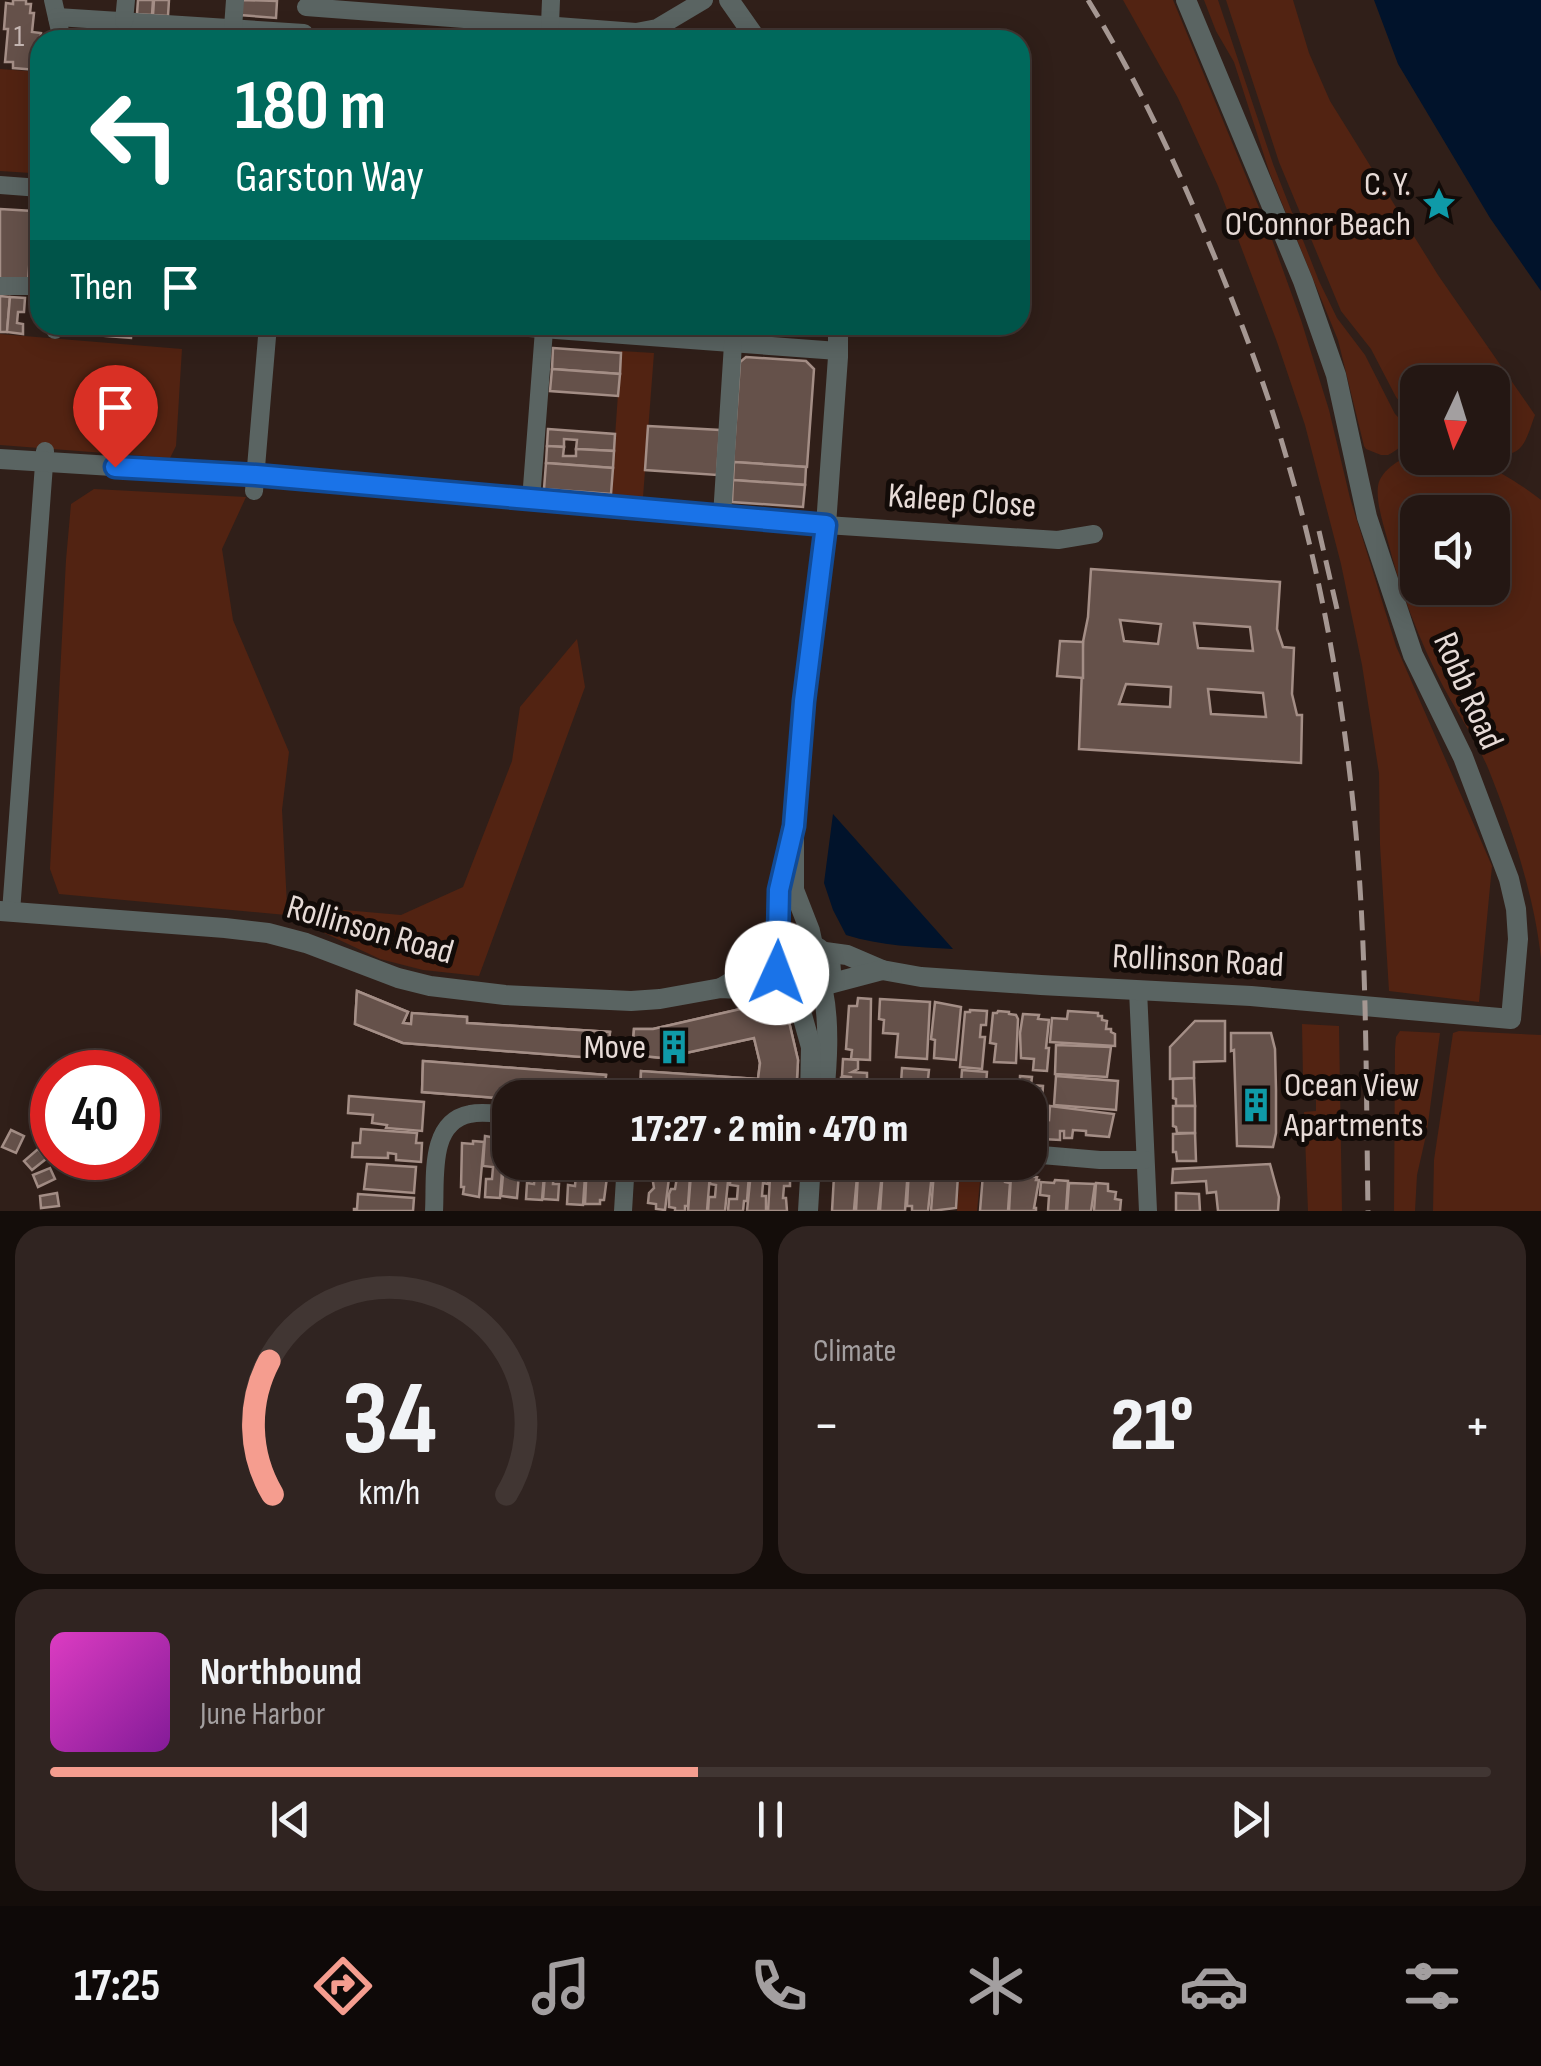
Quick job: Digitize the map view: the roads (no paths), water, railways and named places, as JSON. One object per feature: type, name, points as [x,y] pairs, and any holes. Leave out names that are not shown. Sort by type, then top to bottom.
[{"type":"street","points":[[124,21],[126,0]]},
{"type":"street","points":[[233,28],[235,0]]},
{"type":"street","points":[[550,25],[552,0]]},
{"type":"street","points":[[652,30],[704,0]]},
{"type":"street","points":[[728,0],[750,30]]},
{"type":"street","name":"Robb Road","points":[[1186,0],[1303,280],[1336,374],[1367,517],[1413,655],[1463,758],[1509,879],[1518,940],[1511,1019]]},
{"type":"street","points":[[305,30],[307,3],[395,6],[619,30]]},
{"type":"street","points":[[55,9],[124,21],[249,30]]},
{"type":"street","points":[[0,184],[30,187]]},
{"type":"street","points":[[0,286],[30,286]]},
{"type":"street","points":[[255,483],[267,335]]},
{"type":"street","points":[[531,500],[544,335]]},
{"type":"street","points":[[670,335],[838,351]]},
{"type":"street","points":[[825,1080],[826,988],[832,967],[810,930],[794,890],[794,826],[804,701],[826,525],[838,335]]},
{"type":"street","points":[[722,516],[733,344]]},
{"type":"street","points":[[6,912],[45,457]]},
{"type":"street","points":[[0,459],[45,457],[255,483],[531,500],[826,525]]},
{"type":"street","name":"Kaleep Close","points":[[826,525],[1058,540],[1094,534]]},
{"type":"street","points":[[794,826],[779,890],[781,956],[777,973],[808,1030],[810,1080]]},
{"type":"street","name":"Rollinson Road","points":[[6,912],[268,934],[306,943],[398,978],[490,994],[631,1000],[721,988],[790,992]]},
{"type":"street","points":[[781,956],[797,944],[819,948]]},
{"type":"street","name":"Rollinson Road","points":[[819,948],[882,970],[920,977],[1250,996],[1511,1019]]},
{"type":"street","name":"Rollinson Road","points":[[721,988],[781,956]]},
{"type":"street","name":"Rollinson Road","points":[[826,988],[882,970]]},
{"type":"street","points":[[790,992],[806,998],[826,988]]},
{"type":"street","points":[[1138,990],[1148,1211]]},
{"type":"street","points":[[434,1211],[438,1148],[444,1130],[452,1121],[471,1114],[492,1115]]},
{"type":"street","points":[[1047,1155],[1146,1160]]},
{"type":"street","points":[[622,1211],[625,1180]]},
{"type":"street","points":[[808,1211],[811,1180]]},
{"type":"water","points":[[1374,0],[1541,0],[1541,291],[1490,218],[1398,64]]},
{"type":"water","points":[[833,814],[953,949],[886,944],[846,935],[824,883]]},
{"type":"railway","points":[[1088,0],[1152,116],[1218,264],[1270,405],[1312,554],[1339,694],[1356,834],[1364,975],[1368,1211]]},
{"type":"railway","points":[[1319,531],[1337,609]]},
{"type":"place","name":"C. Y. O'Connor Beach","points":[[1439,204]]},
{"type":"place","name":"Move","points":[[674,1047]]},
{"type":"place","name":"Ocean View Apartments","points":[[1256,1105]]}]
